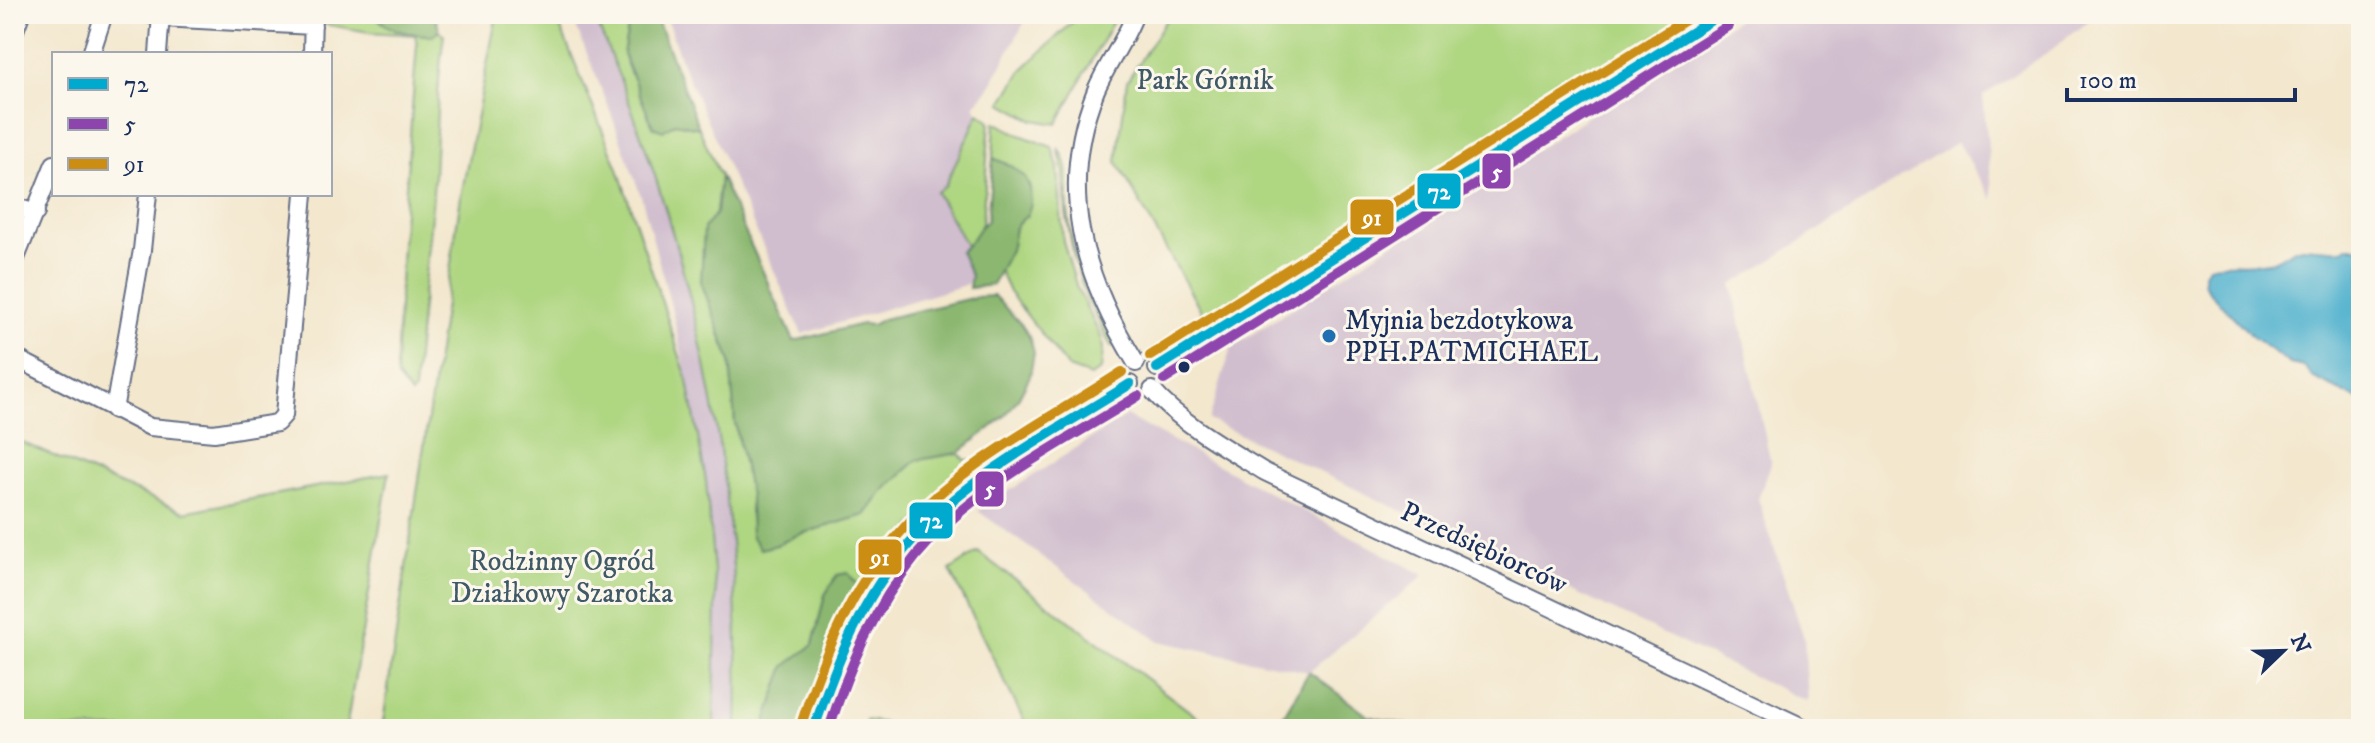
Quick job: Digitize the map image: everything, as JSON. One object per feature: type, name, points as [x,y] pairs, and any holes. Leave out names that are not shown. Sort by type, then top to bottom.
[{"type":"street","points":[[14,33],[21,14]]},
{"type":"street","points":[[92,52],[104,14]]},
{"type":"street","points":[[1135,14],[1088,112],[1081,142],[1077,187],[1081,235],[1091,272],[1112,322],[1136,363]]},
{"type":"street","points":[[1157,368],[1721,14]]},
{"type":"street","points":[[158,52],[156,15],[313,20],[312,52]]},
{"type":"street","points":[[14,263],[52,169]]},
{"type":"street","points":[[114,410],[142,250],[148,196]]},
{"type":"street","points":[[14,357],[150,427],[214,433],[277,423],[284,415],[304,196]]},
{"type":"street","points":[[14,206],[36,213]]},
{"type":"street","points":[[1149,362],[1157,368],[1158,383],[1152,390],[1138,391],[1130,384],[1129,372],[1136,363],[1149,362]]},
{"type":"street","points":[[814,729],[858,618],[882,579],[916,535],[941,511],[978,484],[1130,384]]},
{"type":"street","name":"Przedsiębiorców","points":[[1152,390],[1175,411],[1265,472],[1807,729]]},
{"type":"shaded area","points":[[571,14],[593,14],[643,141],[684,268],[717,426],[730,515],[736,575],[737,729],[714,729],[716,594],[706,481],[671,306],[642,199]]},
{"type":"shaded area","points":[[665,14],[1029,14],[987,91],[974,105],[979,114],[945,186],[936,192],[967,247],[960,251],[971,276],[968,284],[802,334],[683,66]]},
{"type":"shaded area","points":[[1746,14],[2103,14],[2092,18],[1983,96],[1993,200],[1957,142],[1732,285],[1771,464],[1758,499],[1804,638],[1808,702],[1209,420],[1231,348]]},
{"type":"shaded area","points":[[1126,416],[1424,575],[1309,672],[1159,641],[978,511]]},
{"type":"green space","points":[[317,14],[375,14],[386,25],[400,31],[432,36],[440,31],[444,35],[432,206],[414,390],[411,395],[397,377],[396,368],[417,44],[415,35],[369,32],[317,23]]},
{"type":"green space","points":[[375,14],[434,14],[440,31],[432,36],[400,31],[386,25]]},
{"type":"green space","name":"Rodzinny Ogród Działkowy Szarotka","points":[[497,14],[555,14],[617,166],[688,381],[706,481],[716,594],[714,729],[382,729],[461,196]]},
{"type":"green space","points":[[593,14],[638,14],[628,28],[623,55],[632,77],[675,123],[699,128],[720,176],[716,213],[719,332],[730,359],[735,423],[750,495],[751,536],[777,545],[797,535],[865,515],[884,490],[917,460],[959,453],[965,460],[981,460],[1029,425],[1033,428],[939,499],[898,542],[864,592],[860,585],[825,595],[813,645],[767,718],[768,729],[737,729],[737,637],[731,545],[721,454],[705,364],[684,274],[658,186],[628,99]]},
{"type":"green space","points":[[638,14],[655,15],[699,128],[675,123],[663,131],[653,127],[623,54],[628,28]]},
{"type":"green space","points":[[1081,14],[1117,14],[1057,124],[1033,120],[1002,103],[1023,69]]},
{"type":"green space","name":"Park Górnik","points":[[1170,14],[1693,14],[1208,323],[1117,162],[1127,81]]},
{"type":"green space","points":[[979,113],[990,121],[982,224],[967,247],[936,192],[945,186]]},
{"type":"green space","points":[[995,122],[1052,147],[1058,168],[1063,241],[1077,288],[1102,339],[1101,370],[1090,376],[1068,368],[1009,292],[999,270],[1012,246],[1015,227],[1027,215],[1013,167],[993,158]]},
{"type":"green space","points":[[1058,148],[1067,169],[1073,245],[1090,296],[1115,345],[1111,347],[1086,296],[1074,259]]},
{"type":"green space","points":[[993,158],[1013,167],[1025,177],[1030,188],[1031,204],[1027,215],[1015,227],[1012,246],[992,285],[969,288],[971,276],[960,251],[987,221]]},
{"type":"green space","points":[[720,176],[794,341],[862,324],[872,325],[883,319],[976,297],[994,296],[1021,324],[1030,338],[1034,353],[1030,376],[1005,416],[959,453],[917,460],[884,490],[865,515],[760,549],[751,536],[750,495],[735,423],[730,359],[701,282],[704,228],[716,213]]},
{"type":"green space","points":[[14,439],[184,512],[389,473],[346,729],[14,729]]},
{"type":"green space","points":[[978,552],[1213,729],[1028,729],[950,570]]},
{"type":"green space","points":[[848,573],[864,592],[818,682],[803,729],[768,729],[767,718],[785,666],[813,645],[825,595],[837,575]]},
{"type":"green space","points":[[1309,672],[1368,716],[1424,729],[1244,729],[1282,718]]},
{"type":"green space","points":[[866,720],[918,728],[918,729],[864,729]]},
{"type":"water","points":[[2302,247],[2343,250],[2361,247],[2361,401],[2312,377],[2304,367],[2290,364],[2253,337],[2204,283],[2204,273],[2209,266],[2268,262]]},
{"type":"transit line","name":"91","points":[[1150,356],[1695,14]]},
{"type":"transit line","name":"72","points":[[1157,368],[1721,14]]},
{"type":"transit line","name":"5","points":[[1164,380],[1728,26]]},
{"type":"transit line","name":"91","points":[[801,725],[840,625],[865,579],[897,536],[947,487],[974,466],[1122,372]]},
{"type":"transit line","name":"72","points":[[814,729],[852,632],[877,587],[908,545],[931,520],[984,476],[1130,384]]},
{"type":"transit line","name":"5","points":[[829,729],[854,660],[875,617],[901,576],[939,531],[964,508],[1020,468],[1138,396]]},
{"type":"place","name":"Myjnia bezdotykowa PPH.PATMICHAEL","points":[[1329,336]]}]
